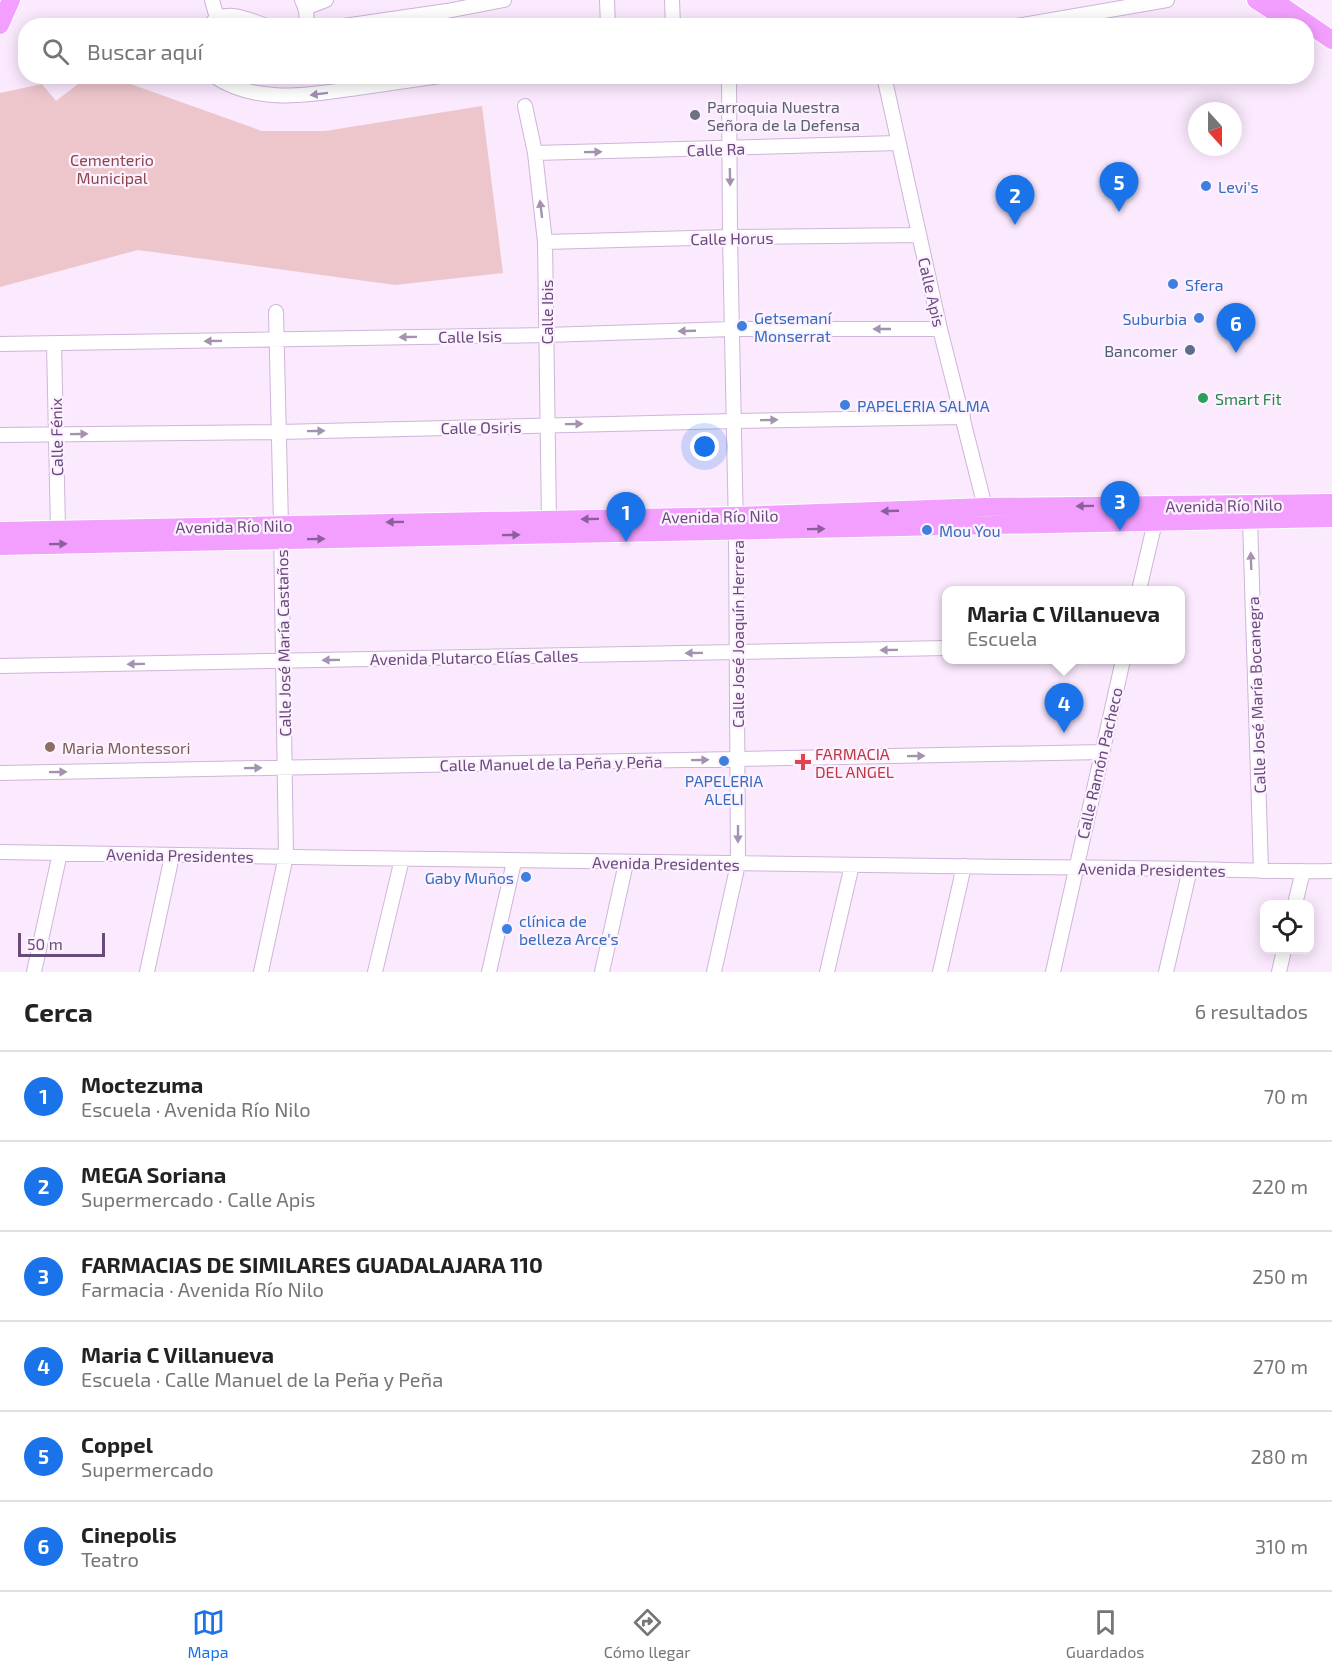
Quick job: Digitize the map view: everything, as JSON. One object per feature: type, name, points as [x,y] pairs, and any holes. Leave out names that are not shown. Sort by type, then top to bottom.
[{"type":"main road","points":[[0,25],[11,0]]},
{"type":"main road","points":[[1256,0],[1283,18]]},
{"type":"main road","points":[[1274,0],[1300,18]]},
{"type":"main road","points":[[1314,28],[1332,40]]},
{"type":"main road","points":[[1314,38],[1332,50]]},
{"type":"main road","name":"Avenida Río Nilo","points":[[0,531],[58,529],[281,532],[736,523],[1156,514],[1332,503]]},
{"type":"main road","name":"Avenida Río Nilo","points":[[0,546],[549,519],[736,523],[985,507],[1250,520],[1332,518]]},
{"type":"street","points":[[212,0],[213,18]]},
{"type":"street","points":[[304,4],[326,0]]},
{"type":"street","points":[[399,18],[504,0]]},
{"type":"street","points":[[607,0],[608,18]]},
{"type":"street","points":[[672,0],[673,18]]},
{"type":"street","points":[[1063,18],[1167,0]]},
{"type":"street","points":[[447,11],[447,18]]},
{"type":"street","points":[[220,18],[234,15],[243,18]]},
{"type":"street","points":[[231,84],[251,93],[286,96],[312,95],[386,84]]},
{"type":"street","name":"Calle José Joaquín Herrera","points":[[714,972],[738,864],[736,523],[729,84]]},
{"type":"street","name":"Calle Apis","points":[[886,84],[940,329],[985,507]]},
{"type":"street","name":"Calle Ibis","points":[[525,106],[535,153],[545,242],[549,519]]},
{"type":"street","name":"Calle Ra","points":[[535,153],[898,143]]},
{"type":"street","name":"Calle Horus","points":[[545,242],[919,235]]},
{"type":"street","name":"Calle José María Castaños","points":[[261,972],[286,856],[276,312]]},
{"type":"street","name":"Calle Isis","points":[[0,344],[546,335],[732,329],[940,329]]},
{"type":"street","name":"Calle Fénix","points":[[54,344],[58,529]]},
{"type":"street","name":"Calle Osiris","points":[[0,435],[279,432],[963,417]]},
{"type":"street","points":[[1140,586],[1156,514]]},
{"type":"street","name":"Calle José María Bocanegra","points":[[1250,520],[1261,871]]},
{"type":"street","name":"Avenida Plutarco Elías Calles","points":[[0,666],[942,648]]},
{"type":"street","name":"Calle Ramón Pacheco","points":[[1053,972],[1122,664]]},
{"type":"street","name":"Calle Manuel de la Peña y Peña","points":[[0,773],[1102,752]]},
{"type":"street","name":"Avenida Presidentes","points":[[0,852],[626,863],[1332,871]]},
{"type":"street","points":[[34,972],[60,853]]},
{"type":"street","points":[[147,972],[172,856]]},
{"type":"street","points":[[375,972],[402,859]]},
{"type":"street","points":[[489,972],[514,861]]},
{"type":"street","points":[[602,972],[626,863]]},
{"type":"street","points":[[827,972],[852,865]]},
{"type":"street","points":[[940,972],[964,866]]},
{"type":"street","points":[[1166,972],[1190,869]]},
{"type":"street","points":[[1296,900],[1303,871]]},
{"type":"street","points":[[1279,972],[1283,954]]},
{"type":"green space","name":"Cementerio Municipal","points":[[42,84],[56,101],[78,84],[131,84],[262,131],[325,131],[482,106],[503,273],[395,285],[138,250],[0,287],[0,93]]},
{"type":"place","name":"Parroquia Nuestra Señora de la Defensa","points":[[695,115]]},
{"type":"place","name":"Levi's","points":[[1206,186]]},
{"type":"place","name":"Coppel","points":[[1119,212]]},
{"type":"place","name":"MEGA Soriana","points":[[1015,225]]},
{"type":"place","name":"Sfera","points":[[1173,284]]},
{"type":"place","name":"Suburbia","points":[[1199,318]]},
{"type":"place","name":"Getsemaní Monserrat","points":[[742,326]]},
{"type":"place","name":"Bancomer","points":[[1190,350]]},
{"type":"place","name":"Cinepolis","points":[[1236,353]]},
{"type":"place","name":"Smart Fit","points":[[1203,398]]},
{"type":"place","name":"PAPELERIA SALMA","points":[[845,405]]},
{"type":"place","name":"Mou You","points":[[927,530]]},
{"type":"place","name":"FARMACIAS DE SIMILARES GUADALAJARA 110","points":[[1120,531]]},
{"type":"place","name":"Moctezuma","points":[[626,542]]},
{"type":"place","name":"Maria C Villanueva","points":[[1064,733]]},
{"type":"place","name":"Maria Montessori","points":[[50,747]]},
{"type":"place","name":"PAPELERIA ALELI","points":[[724,761]]},
{"type":"place","name":"FARMACIA DEL ANGEL","points":[[803,762]]},
{"type":"place","name":"Gaby Muños","points":[[526,877]]},
{"type":"place","name":"clínica de belleza Arce's","points":[[507,929]]}]
